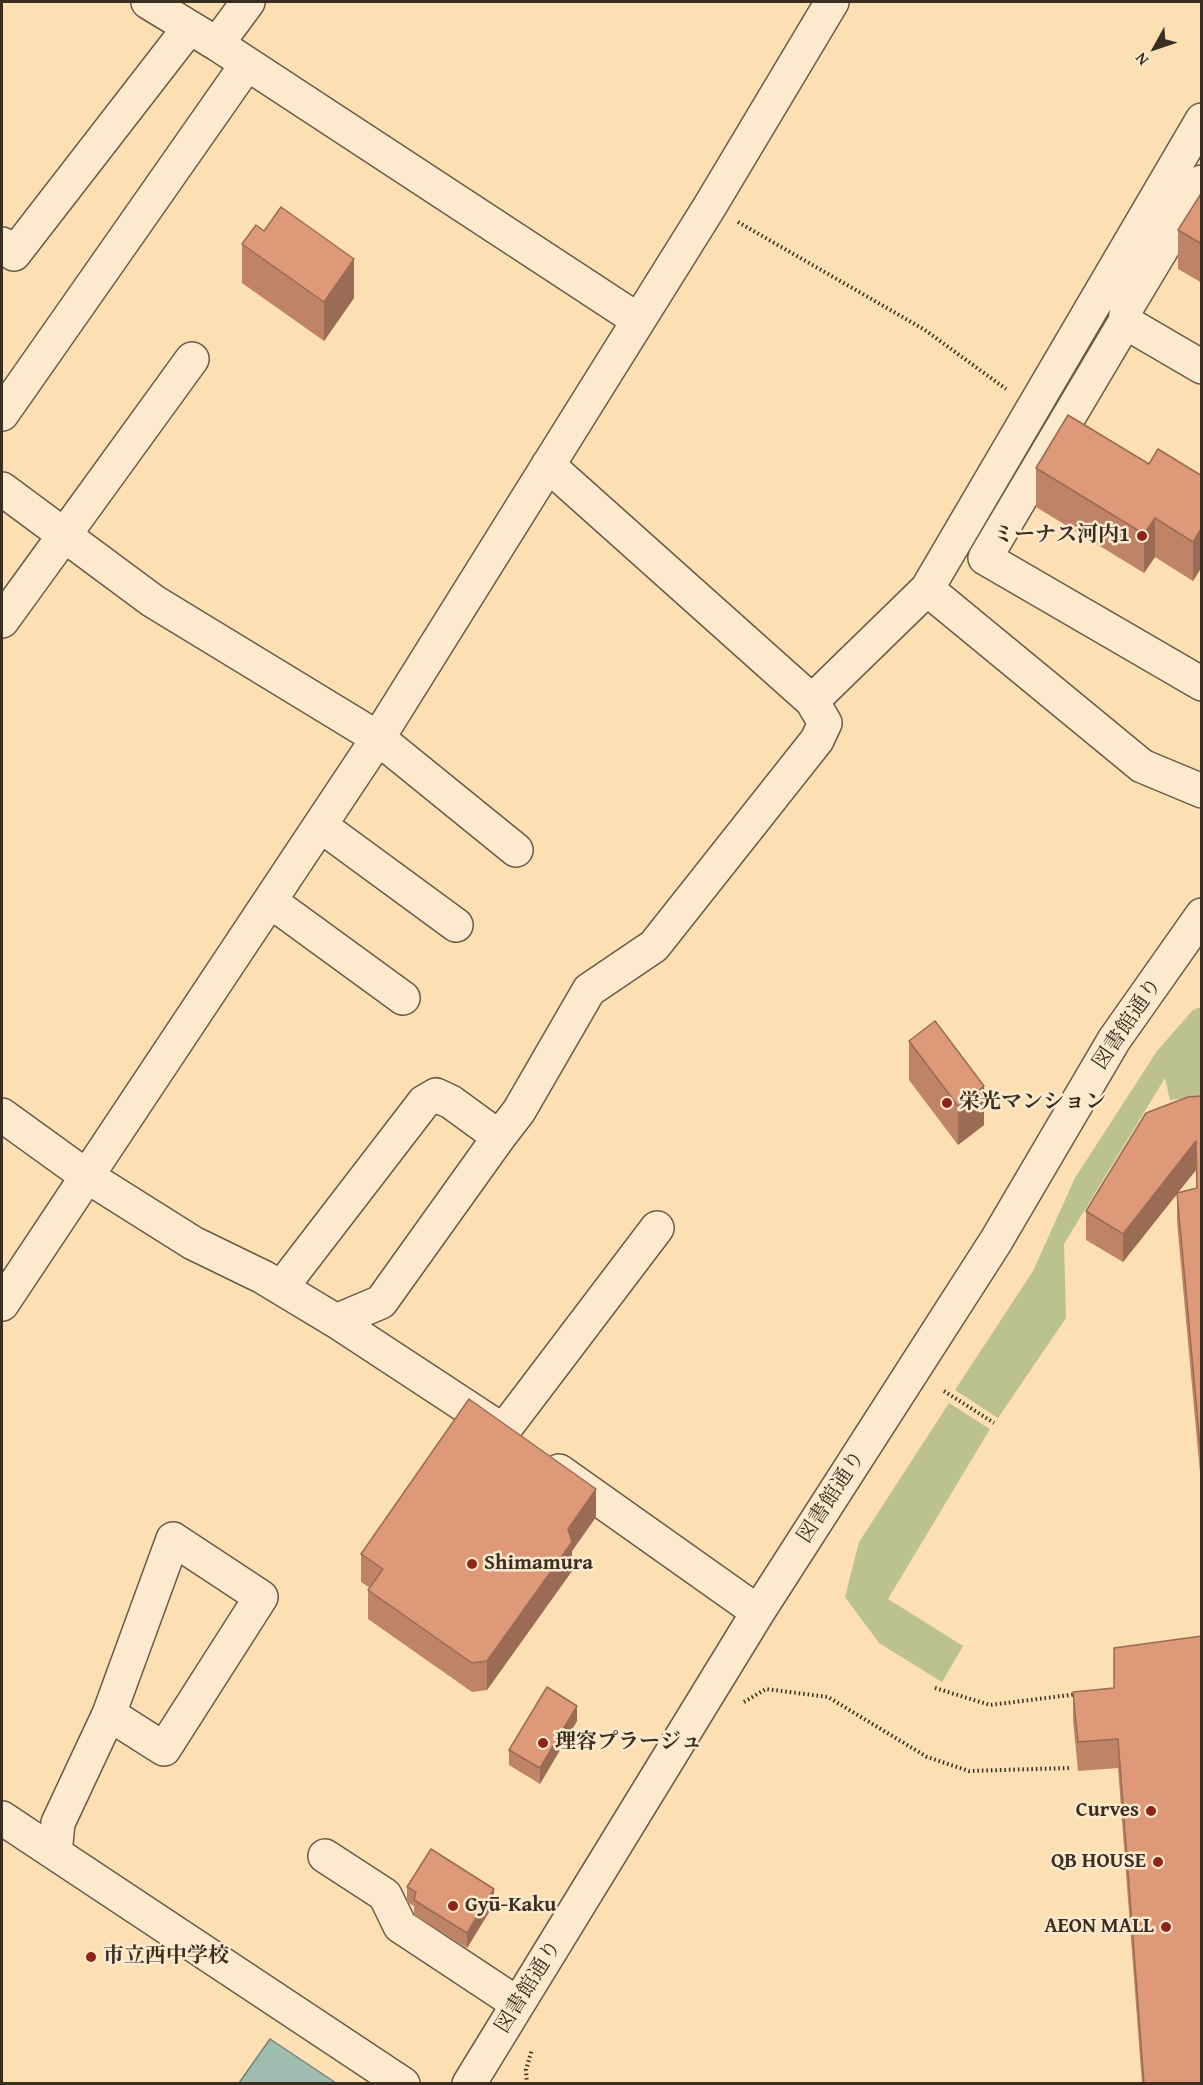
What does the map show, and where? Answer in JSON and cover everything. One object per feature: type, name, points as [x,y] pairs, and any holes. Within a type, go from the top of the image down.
[{"type":"street","points":[[148,2],[217,44],[638,320]]},
{"type":"street","points":[[217,44],[248,2]]},
{"type":"street","points":[[2,1304],[85,1175],[378,738],[711,206],[832,2]]},
{"type":"street","points":[[2,244],[14,254],[189,28]]},
{"type":"street","points":[[2,414],[247,64]]},
{"type":"street","points":[[812,701],[927,589],[1202,120]]},
{"type":"street","points":[[1202,182],[1127,307],[1125,322],[985,558],[1202,684]]},
{"type":"street","points":[[1125,322],[1202,367]]},
{"type":"street","points":[[2,621],[192,359]]},
{"type":"street","points":[[336,1321],[381,1302],[519,1112],[589,990],[654,946],[817,740],[825,723],[812,701],[548,465]]},
{"type":"street","points":[[2,489],[153,601],[378,738],[516,850]]},
{"type":"street","points":[[927,589],[1142,766],[1202,792]]},
{"type":"street","points":[[321,826],[456,925]]},
{"type":"street","points":[[270,901],[403,998]]},
{"type":"street","name":"図書館通り","points":[[469,2084],[758,1612],[996,1241],[1114,1040],[1201,918]]},
{"type":"street","points":[[281,1288],[424,1102],[436,1095],[451,1102],[500,1137]]},
{"type":"street","points":[[2,1115],[85,1175],[193,1243],[281,1288],[336,1321],[503,1431],[758,1612]]},
{"type":"street","points":[[503,1431],[657,1228]]},
{"type":"street","points":[[55,1853],[58,1823],[109,1714],[173,1539],[261,1597],[164,1749],[109,1714]]},
{"type":"street","points":[[2,1818],[403,2084]]},
{"type":"street","points":[[325,1856],[384,1895],[400,1926],[518,2004]]},
{"type":"path","points":[[711,206],[925,330],[1034,409]]},
{"type":"path","points":[[944,1391],[994,1423]]},
{"type":"path","points":[[935,1688],[990,1705],[1087,1693]]},
{"type":"path","points":[[735,1707],[766,1689],[828,1697],[927,1756],[969,1771],[1069,1768]]},
{"type":"path","points":[[527,2084],[526,2070],[534,2038]]},
{"type":"green space","points":[[1201,1007],[1201,1096],[1170,1100],[1165,1078],[1064,1244],[1066,1318],[998,1418],[955,1390],[1033,1271],[1075,1178],[1157,1051],[1193,1010]]},
{"type":"green space","points":[[949,1403],[990,1429],[888,1599],[963,1646],[942,1682],[879,1643],[845,1597],[859,1542]]},
{"type":"shaded area","points":[[270,2039],[336,2083],[239,2083]]},
{"type":"building","points":[[1202,192],[1202,244],[1178,230]]},
{"type":"building","points":[[281,207],[354,259],[324,302],[242,244],[256,225],[264,231]]},
{"type":"building","points":[[1068,415],[1149,464],[1158,449],[1202,476],[1202,530],[1193,542],[1155,518],[1144,534],[1036,468]]},
{"type":"building","points":[[935,1021],[984,1086],[958,1106],[909,1041]]},
{"type":"building","points":[[1202,1096],[1202,1467],[1177,1193],[1197,1188],[1196,1141],[1123,1234],[1086,1211],[1146,1113],[1188,1097]]},
{"type":"building","name":"Shimamura","points":[[469,1399],[596,1489],[568,1529],[572,1542],[487,1661],[472,1663],[368,1590],[383,1569],[361,1554]]},
{"type":"building","name":"AEON MALL","points":[[1202,1636],[1202,2084],[1144,2084],[1118,1739],[1078,1742],[1073,1692],[1114,1688],[1114,1648]]},
{"type":"building","name":"理容プラージュ","points":[[547,1687],[577,1706],[540,1768],[509,1750]]},
{"type":"building","name":"Gyū-Kaku","points":[[431,1849],[494,1889],[467,1933],[414,1900],[416,1892],[407,1887]]},
{"type":"place","name":"ミーナス河内1","points":[[1142,536]]},
{"type":"place","name":"栄光マンション","points":[[947,1103]]},
{"type":"place","name":"Shimamura","points":[[472,1564]]},
{"type":"place","name":"理容プラージュ","points":[[543,1743]]},
{"type":"place","name":"Curves","points":[[1151,1811]]},
{"type":"place","name":"QB HOUSE","points":[[1158,1862]]},
{"type":"place","name":"Gyū-Kaku","points":[[453,1906]]},
{"type":"place","name":"AEON MALL","points":[[1166,1927]]},
{"type":"place","name":"市立西中学校","points":[[91,1957]]}]
